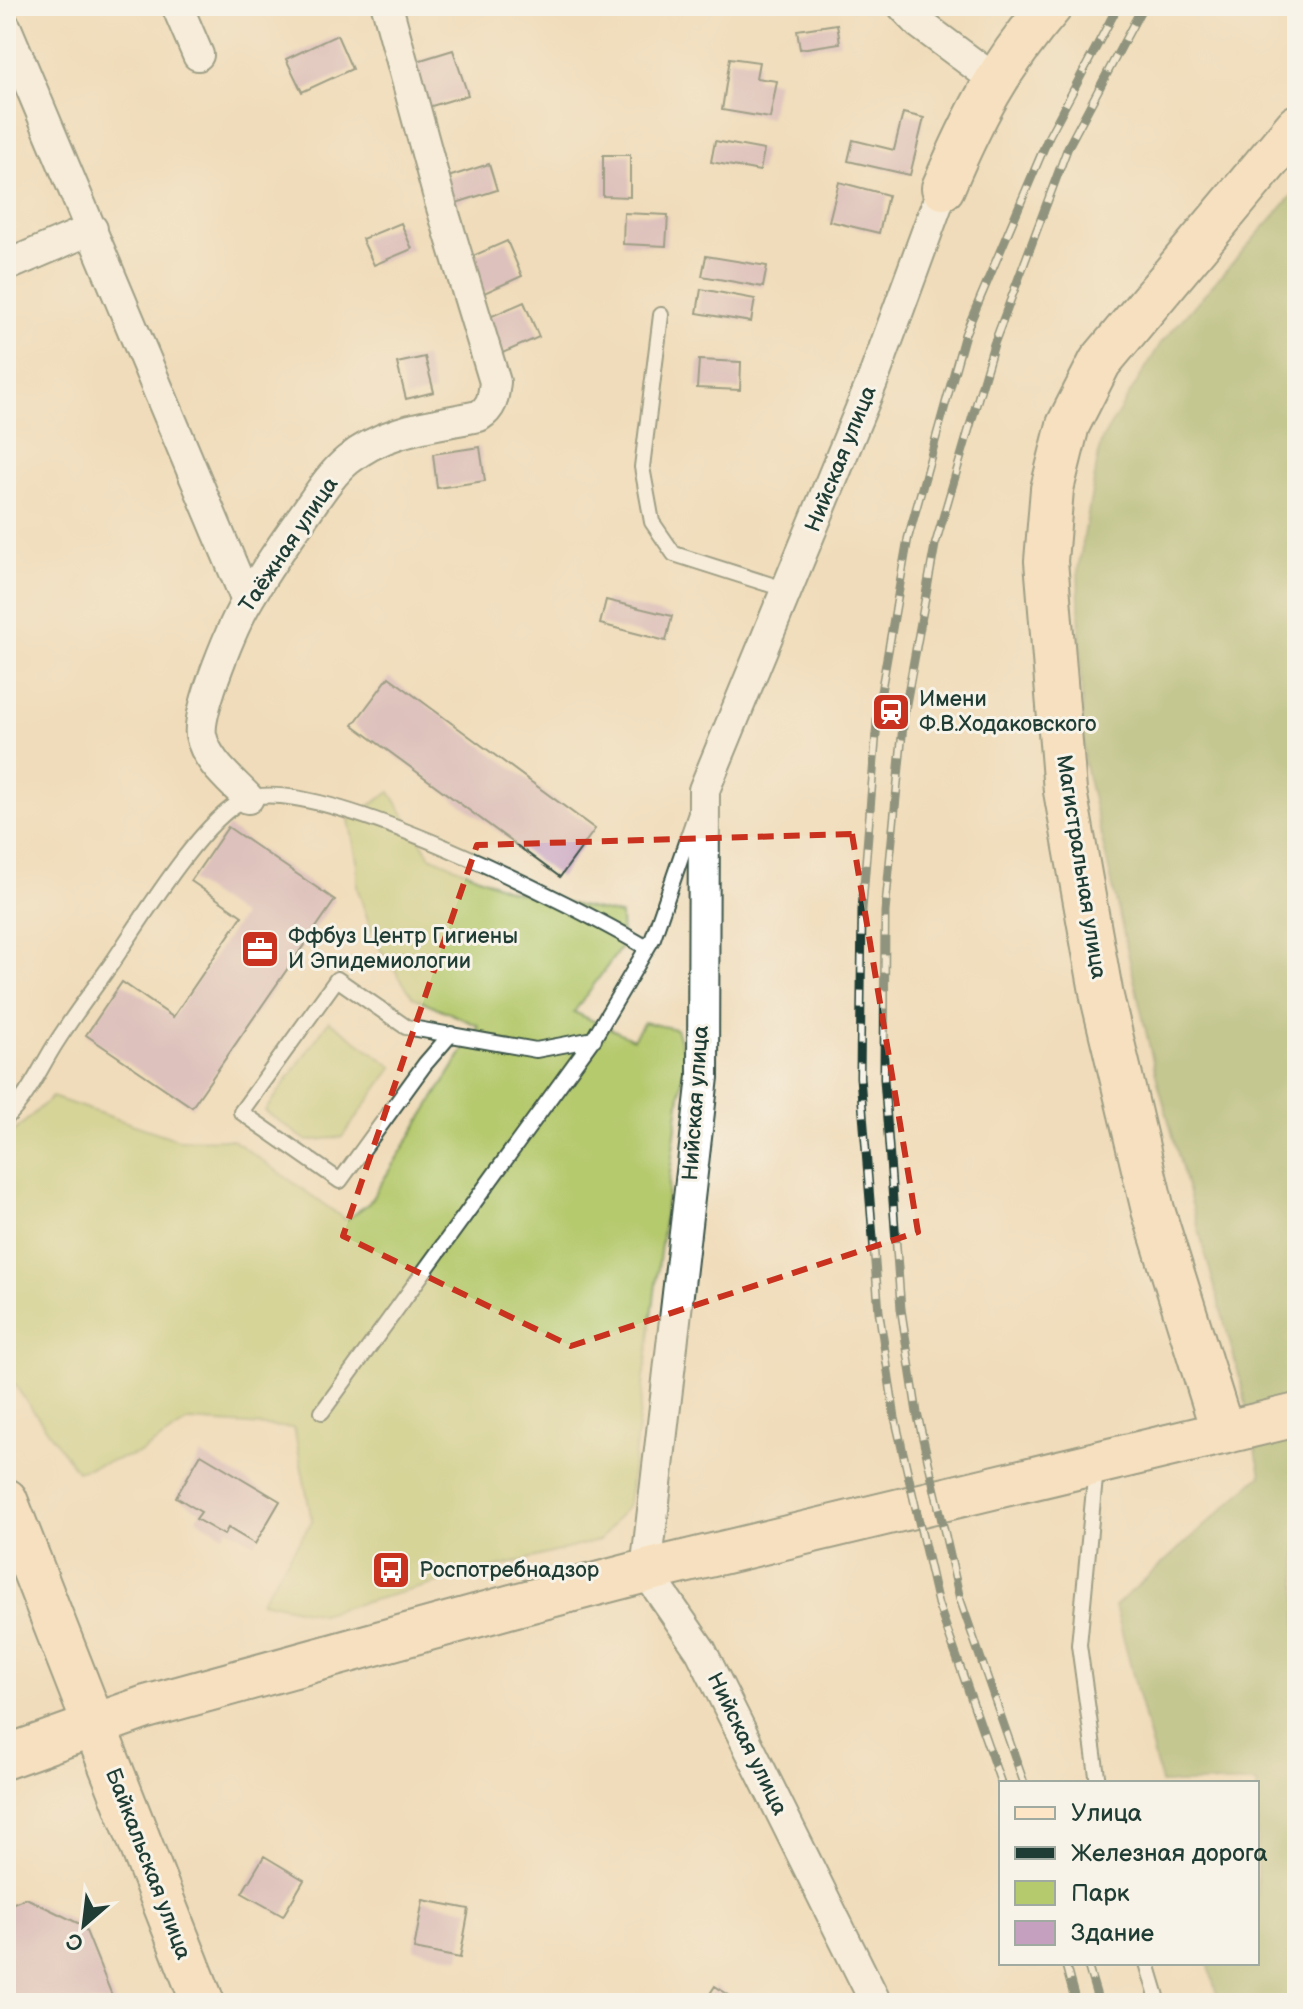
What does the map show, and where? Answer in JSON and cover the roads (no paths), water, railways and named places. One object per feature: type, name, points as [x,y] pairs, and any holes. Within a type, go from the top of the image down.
[{"type":"street","points":[[177,6],[198,55]]},
{"type":"street","name":"Таёжная улица","points":[[248,798],[208,754],[201,734],[202,716],[214,678],[247,601],[323,489],[348,460],[383,438],[411,429],[479,416],[488,410],[493,401],[495,382],[488,353],[440,201],[387,6]]},
{"type":"street","points":[[903,6],[920,24],[995,80]]},
{"type":"street","points":[[943,188],[995,80],[1023,38],[1051,6]]},
{"type":"street","points":[[6,29],[247,601]]},
{"type":"street","name":"Магистральная улица","points":[[1223,1433],[1153,1210],[1102,997],[1065,791],[1046,561],[1052,489],[1068,425],[1100,362],[1297,126]]},
{"type":"street","name":"Нийская улица","points":[[876,2003],[701,1651],[646,1571],[703,1077],[704,790],[872,382],[943,188]]},
{"type":"street","points":[[6,266],[92,229]]},
{"type":"street","points":[[6,1757],[161,1703],[646,1571],[1297,1415]]},
{"type":"street","name":"Байкальская улица","points":[[6,1500],[203,2003]]},
{"type":"lane","points":[[661,315],[642,467],[652,522],[674,554],[787,590]]},
{"type":"lane","points":[[322,1412],[594,1039],[653,938],[704,790]]},
{"type":"lane","points":[[6,1118],[30,1088],[56,1042],[178,869],[210,827],[248,798],[281,795],[338,806],[480,861],[601,920],[647,948]]},
{"type":"lane","points":[[451,1034],[425,1064],[340,1181],[241,1112],[337,979],[406,1027],[451,1034],[536,1050],[594,1039]]},
{"type":"lane","points":[[1096,1464],[1079,1645],[1098,1781]]},
{"type":"lane","points":[[1148,1965],[1159,2003]]},
{"type":"railway","points":[[1000,1781],[938,1604],[895,1418],[879,1312],[860,1077],[862,910],[878,709],[908,538],[965,334],[1049,136],[1118,6]]},
{"type":"railway","points":[[1023,1781],[960,1599],[917,1413],[901,1309],[884,1079],[885,912],[904,715],[935,545],[994,344],[1068,147],[1143,6]]},
{"type":"railway","points":[[1066,1965],[1076,2003]]},
{"type":"railway","points":[[1088,1965],[1099,2003]]},
{"type":"place","name":"Имени Ф.В.Ходаковского","points":[[891,712]]},
{"type":"place","name":"Ффбуз Центр Гигиены И Эпидемиологии","points":[[260,949]]},
{"type":"place","name":"Роспотребнадзор","points":[[391,1570]]}]
